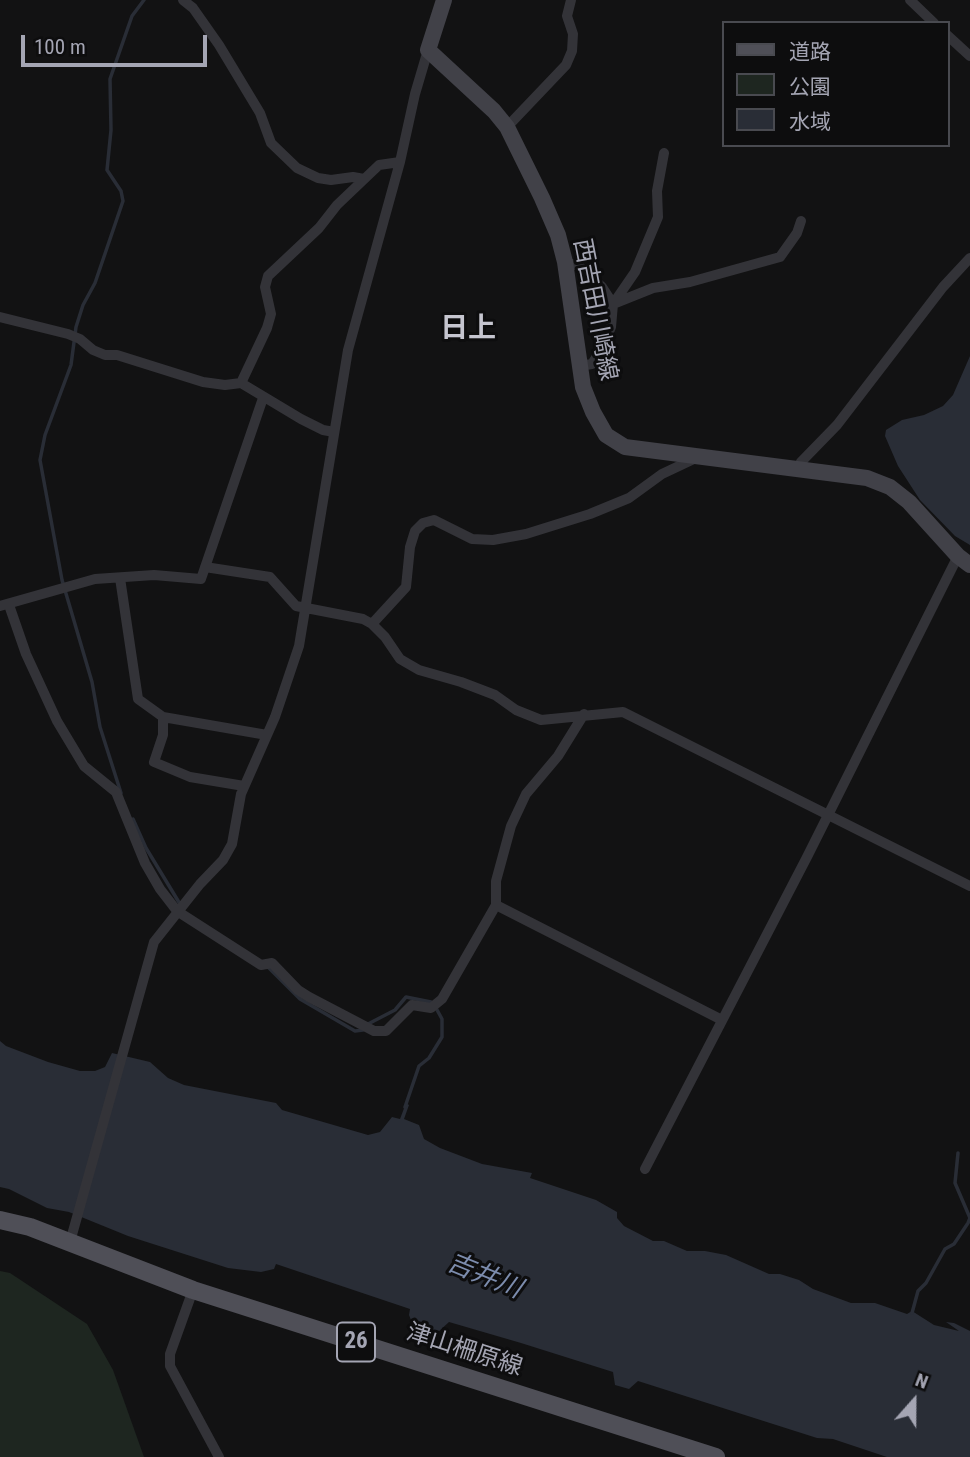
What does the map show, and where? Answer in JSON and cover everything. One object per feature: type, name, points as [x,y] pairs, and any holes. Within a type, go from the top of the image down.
[{"type":"main road","points":[[428,50],[444,0]]},
{"type":"main road","name":"西吉田川崎線","points":[[428,50],[494,111],[507,127],[542,198],[558,235],[565,262],[583,387],[606,435],[625,447],[867,478],[890,488],[909,502],[964,560]]},
{"type":"main road","name":"津山柵原線","points":[[0,1220],[30,1227],[193,1290],[716,1457]]},
{"type":"street","points":[[183,0],[193,8],[219,45],[260,113],[271,143],[297,168],[318,178],[363,179]]},
{"type":"street","points":[[507,127],[566,65],[572,51],[573,34],[567,16],[571,0]]},
{"type":"street","points":[[910,0],[932,21]]},
{"type":"street","points":[[949,37],[970,56]]},
{"type":"street","points":[[70,1242],[154,942],[177,911],[223,860],[232,844],[244,786],[275,717],[299,646],[348,350],[428,50]]},
{"type":"street","points":[[579,366],[592,364],[601,350],[611,327],[613,304],[635,272],[659,216],[657,191],[664,153]]},
{"type":"street","points":[[241,383],[271,314],[265,288],[268,276],[319,228],[337,205],[379,165],[400,162]]},
{"type":"street","points":[[613,304],[653,288],[690,282],[780,257],[802,221]]},
{"type":"street","points":[[797,470],[801,462],[838,425],[943,286],[970,258]]},
{"type":"street","points":[[565,262],[579,266],[602,287],[613,304]]},
{"type":"street","points":[[0,317],[68,334],[80,339],[93,350],[203,382],[225,385],[241,383],[262,398],[323,430],[334,432]]},
{"type":"street","points":[[262,398],[201,579],[155,575],[95,579],[5,606],[71,746],[83,766],[116,792],[145,863],[177,911],[261,965],[272,963],[298,990],[309,997],[374,1031],[386,1031],[412,1005],[430,1008],[442,999],[496,905],[496,881],[511,826],[526,794],[558,756],[584,714]]},
{"type":"street","points":[[372,624],[406,587],[410,547],[415,531],[423,523],[434,520],[472,539],[493,540],[526,534],[590,514],[629,498],[662,474],[700,456]]},
{"type":"street","points":[[645,1169],[828,814],[964,560]]},
{"type":"street","points":[[205,567],[270,577],[296,606],[363,619],[385,637],[400,659],[419,670],[495,695],[516,710],[541,720],[624,712],[970,886]]},
{"type":"street","points":[[120,578],[138,699],[163,717],[267,734]]},
{"type":"street","points":[[163,717],[163,735],[154,762],[190,777],[244,786]]},
{"type":"street","points":[[496,905],[722,1020]]},
{"type":"street","points":[[193,1290],[170,1354],[170,1366],[219,1457]]},
{"type":"green space","points":[[0,1271],[10,1273],[87,1324],[113,1370],[144,1457],[0,1457]]},
{"type":"water","points":[[970,356],[970,545],[955,536],[920,500],[898,466],[885,436],[886,430],[902,420],[924,415],[943,406],[953,395]]},
{"type":"water","name":"吉井川","points":[[0,1041],[6,1046],[48,1062],[80,1071],[95,1071],[105,1067],[112,1053],[150,1062],[168,1078],[184,1085],[276,1103],[282,1110],[368,1135],[380,1132],[392,1117],[400,1119],[406,1103],[409,1105],[404,1119],[419,1125],[424,1139],[440,1148],[482,1164],[532,1173],[530,1178],[596,1200],[617,1212],[617,1218],[624,1226],[653,1241],[664,1241],[687,1251],[726,1255],[769,1274],[780,1274],[799,1280],[813,1289],[851,1303],[875,1303],[907,1314],[912,1311],[934,1325],[959,1331],[946,1322],[954,1323],[970,1331],[970,1457],[887,1457],[833,1439],[817,1438],[638,1381],[629,1389],[615,1385],[613,1372],[521,1343],[449,1322],[437,1333],[413,1325],[410,1309],[276,1264],[274,1269],[261,1272],[228,1268],[128,1236],[69,1212],[47,1208],[0,1187]]},
{"type":"waterway","points":[[121,793],[100,727],[92,682],[62,580],[40,460],[45,435],[71,365],[76,327],[83,305],[95,283],[123,201],[121,191],[107,170],[111,130],[110,79],[132,16],[144,0]]},
{"type":"waterway","points":[[133,819],[146,848],[180,904]]},
{"type":"waterway","points":[[268,967],[300,999],[355,1031],[363,1030]]},
{"type":"waterway","points":[[368,1024],[395,1010],[406,997],[431,1002]]},
{"type":"waterway","points":[[405,1107],[419,1066],[429,1058],[442,1037],[442,1019],[436,1008]]},
{"type":"waterway","points":[[912,1313],[918,1291],[926,1283],[945,1249],[954,1244],[970,1218],[955,1183],[958,1153]]},
{"type":"district","name":"日上","points":[[468,330]]}]
